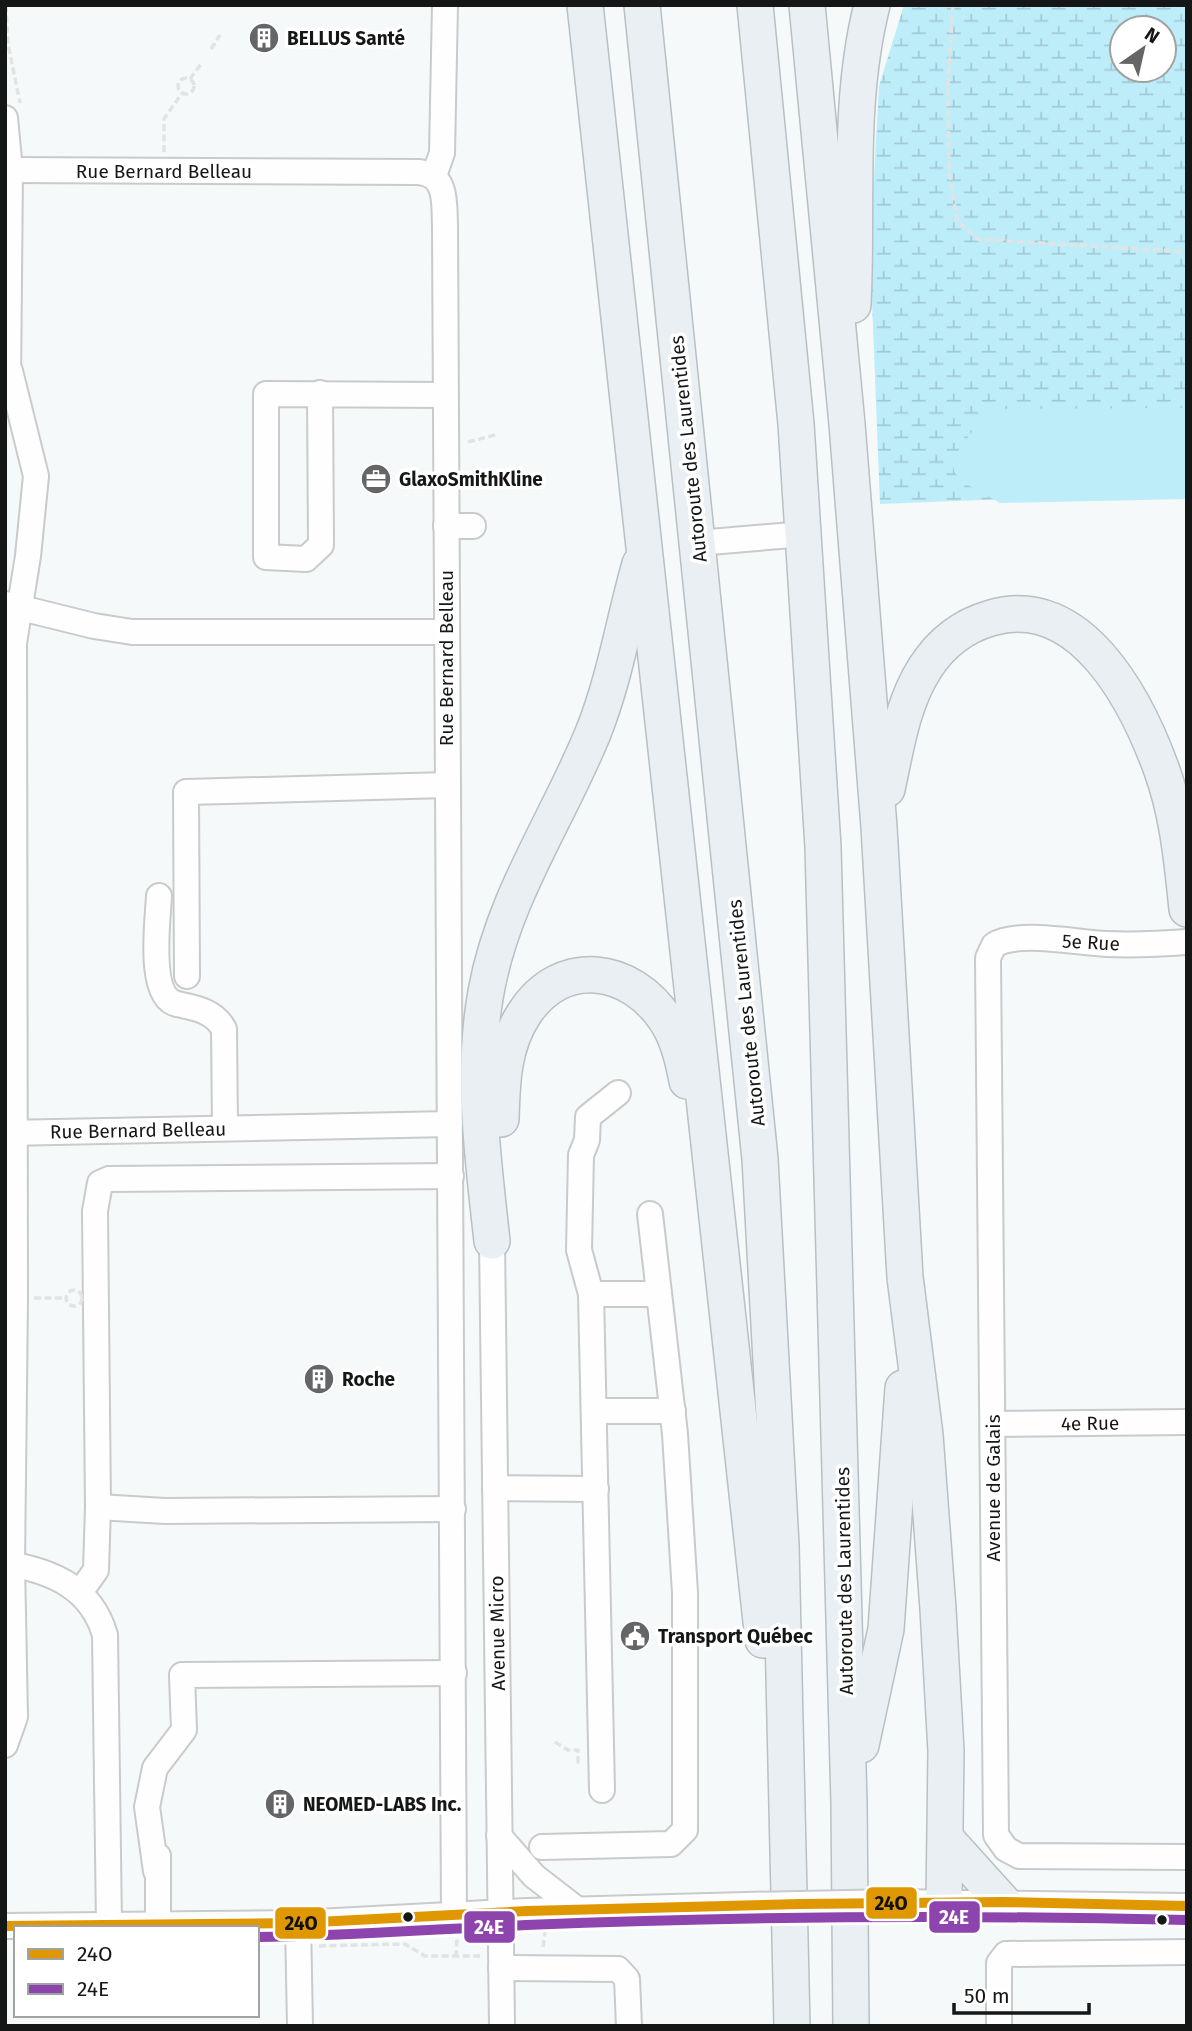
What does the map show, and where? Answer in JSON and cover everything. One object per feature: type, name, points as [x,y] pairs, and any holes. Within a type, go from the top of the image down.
[{"type":"highway","points":[[576,5],[591,58]]},
{"type":"highway","points":[[585,5],[790,1866]]},
{"type":"highway","name":"Autoroute des Laurentides","points":[[642,5],[760,1159],[781,1545],[792,2026]]},
{"type":"highway","name":"Autoroute des Laurentides","points":[[755,5],[788,327],[804,534],[830,1027],[849,1803],[851,2026]]},
{"type":"highway","points":[[807,5],[847,424],[879,827],[905,1277],[923,1419],[938,1609],[944,1693],[947,1840],[944,1902]]},
{"type":"highway","points":[[847,424],[856,235],[855,105],[872,5]]},
{"type":"highway","points":[[492,1241],[480,1121],[479,1082],[482,1023],[490,972],[513,895],[596,723],[613,672],[645,544]]},
{"type":"highway","points":[[879,827],[905,711],[920,677],[935,654],[962,631],[988,618],[1016,614],[1044,617],[1073,632],[1096,653],[1134,711],[1153,749],[1177,825],[1187,909]]},
{"type":"highway","points":[[492,1241],[502,1086],[513,1034],[528,1008],[551,987],[570,978],[600,975],[621,980],[642,992],[658,1009],[673,1033],[685,1072],[721,1247]]},
{"type":"highway","points":[[849,1803],[886,1629],[901,1425],[905,1277]]},
{"type":"highway","points":[[947,1840],[1003,1902]]},
{"type":"street","points":[[434,176],[442,153],[445,5]]},
{"type":"street","points":[[5,403],[10,370],[8,276],[13,114]]},
{"type":"street","name":"Rue Bernard Belleau","points":[[9,1133],[450,1124],[444,196],[434,176],[419,172],[10,170]]},
{"type":"street","points":[[5,1745],[15,1717],[8,1563],[14,643],[12,605],[36,476],[10,370]]},
{"type":"street","points":[[320,393],[321,545],[306,559],[266,557],[266,394],[320,393],[445,395]]},
{"type":"street","points":[[446,526],[473,526]]},
{"type":"street","points":[[698,543],[804,534]]},
{"type":"street","points":[[12,605],[94,626],[132,632],[445,632]]},
{"type":"street","points":[[187,976],[186,792],[447,785]]},
{"type":"street","points":[[159,896],[157,969],[165,995],[172,1002],[204,1010],[225,1029],[225,1128]]},
{"type":"street","name":"5e Rue","points":[[997,943],[1054,939],[1106,944],[1187,942]]},
{"type":"street","name":"Avenue de Galais","points":[[997,943],[988,958],[998,1840],[1010,1853],[1019,1856],[1187,1857]]},
{"type":"street","points":[[602,1790],[591,1293],[579,1250],[581,1155],[587,1140],[588,1118],[618,1093]]},
{"type":"street","points":[[450,1124],[455,1926]]},
{"type":"street","points":[[76,1588],[98,1551],[96,1211],[100,1184],[109,1180],[260,1176],[451,1176]]},
{"type":"street","points":[[542,1846],[671,1844],[685,1829],[685,1593],[673,1411],[650,1214]]},
{"type":"street","name":"Avenue Micro","points":[[492,1241],[502,2026]]},
{"type":"street","points":[[591,1293],[659,1293]]},
{"type":"street","points":[[594,1411],[673,1411]]},
{"type":"street","name":"4e Rue","points":[[993,1424],[1187,1422]]},
{"type":"street","points":[[495,1488],[596,1489]]},
{"type":"street","points":[[98,1507],[164,1511],[453,1509]]},
{"type":"street","points":[[8,1563],[76,1588],[102,1624],[108,1653],[109,1925]]},
{"type":"street","points":[[158,1925],[156,1871],[162,1823],[154,1774],[156,1765],[184,1730],[182,1675],[454,1673]]},
{"type":"street","points":[[499,1836],[534,1876],[578,1910]]},
{"type":"street","points":[[5,1926],[298,1923],[455,1926],[500,1912],[896,1902],[1187,1906]]},
{"type":"street","points":[[298,1923],[300,2026]]},
{"type":"street","points":[[999,2026],[999,1964],[1006,1954],[1187,1952]]},
{"type":"street","points":[[501,1968],[618,1969],[627,1979],[629,2026]]},
{"type":"path","points":[[6,5],[13,114]]},
{"type":"path","points":[[953,5],[948,133],[957,220],[977,239],[1187,252]]},
{"type":"path","points":[[211,49],[220,35]]},
{"type":"path","points":[[190,79],[201,64]]},
{"type":"path","points":[[182,93],[178,83],[182,79],[190,79]]},
{"type":"path","points":[[182,93],[187,94],[193,90],[190,79]]},
{"type":"path","points":[[164,154],[164,119],[182,93]]},
{"type":"path","points":[[463,448],[471,439],[495,435]]},
{"type":"path","points":[[30,1298],[66,1298]]},
{"type":"path","points":[[555,1742],[568,1749],[578,1750],[578,1762],[602,1762]]},
{"type":"path","points":[[455,1926],[456,1957]]},
{"type":"path","points":[[543,1949],[546,1929]]},
{"type":"path","points":[[310,1946],[405,1944],[425,1956],[478,1956]]},
{"type":"green space","points":[[904,5],[1187,5],[1187,492],[880,504],[871,276],[879,86]]},
{"type":"green space","points":[[1187,408],[1187,499],[1000,503],[966,484],[955,473],[951,460],[989,409]]},
{"type":"transit line","name":"24O","points":[[5,1926],[298,1923],[527,1911],[800,1904],[1003,1902],[1187,1906]]},
{"type":"transit line","name":"24E","points":[[259,1937],[526,1925],[774,1918],[1022,1917],[1187,1920]]},
{"type":"place","name":"BELLUS Santé","points":[[264,38]]},
{"type":"place","name":"GlaxoSmithKline","points":[[376,479]]},
{"type":"place","name":"Roche","points":[[319,1379]]},
{"type":"place","name":"Transport Québec","points":[[635,1636]]},
{"type":"place","name":"NEOMED-LABS Inc.","points":[[280,1804]]}]
